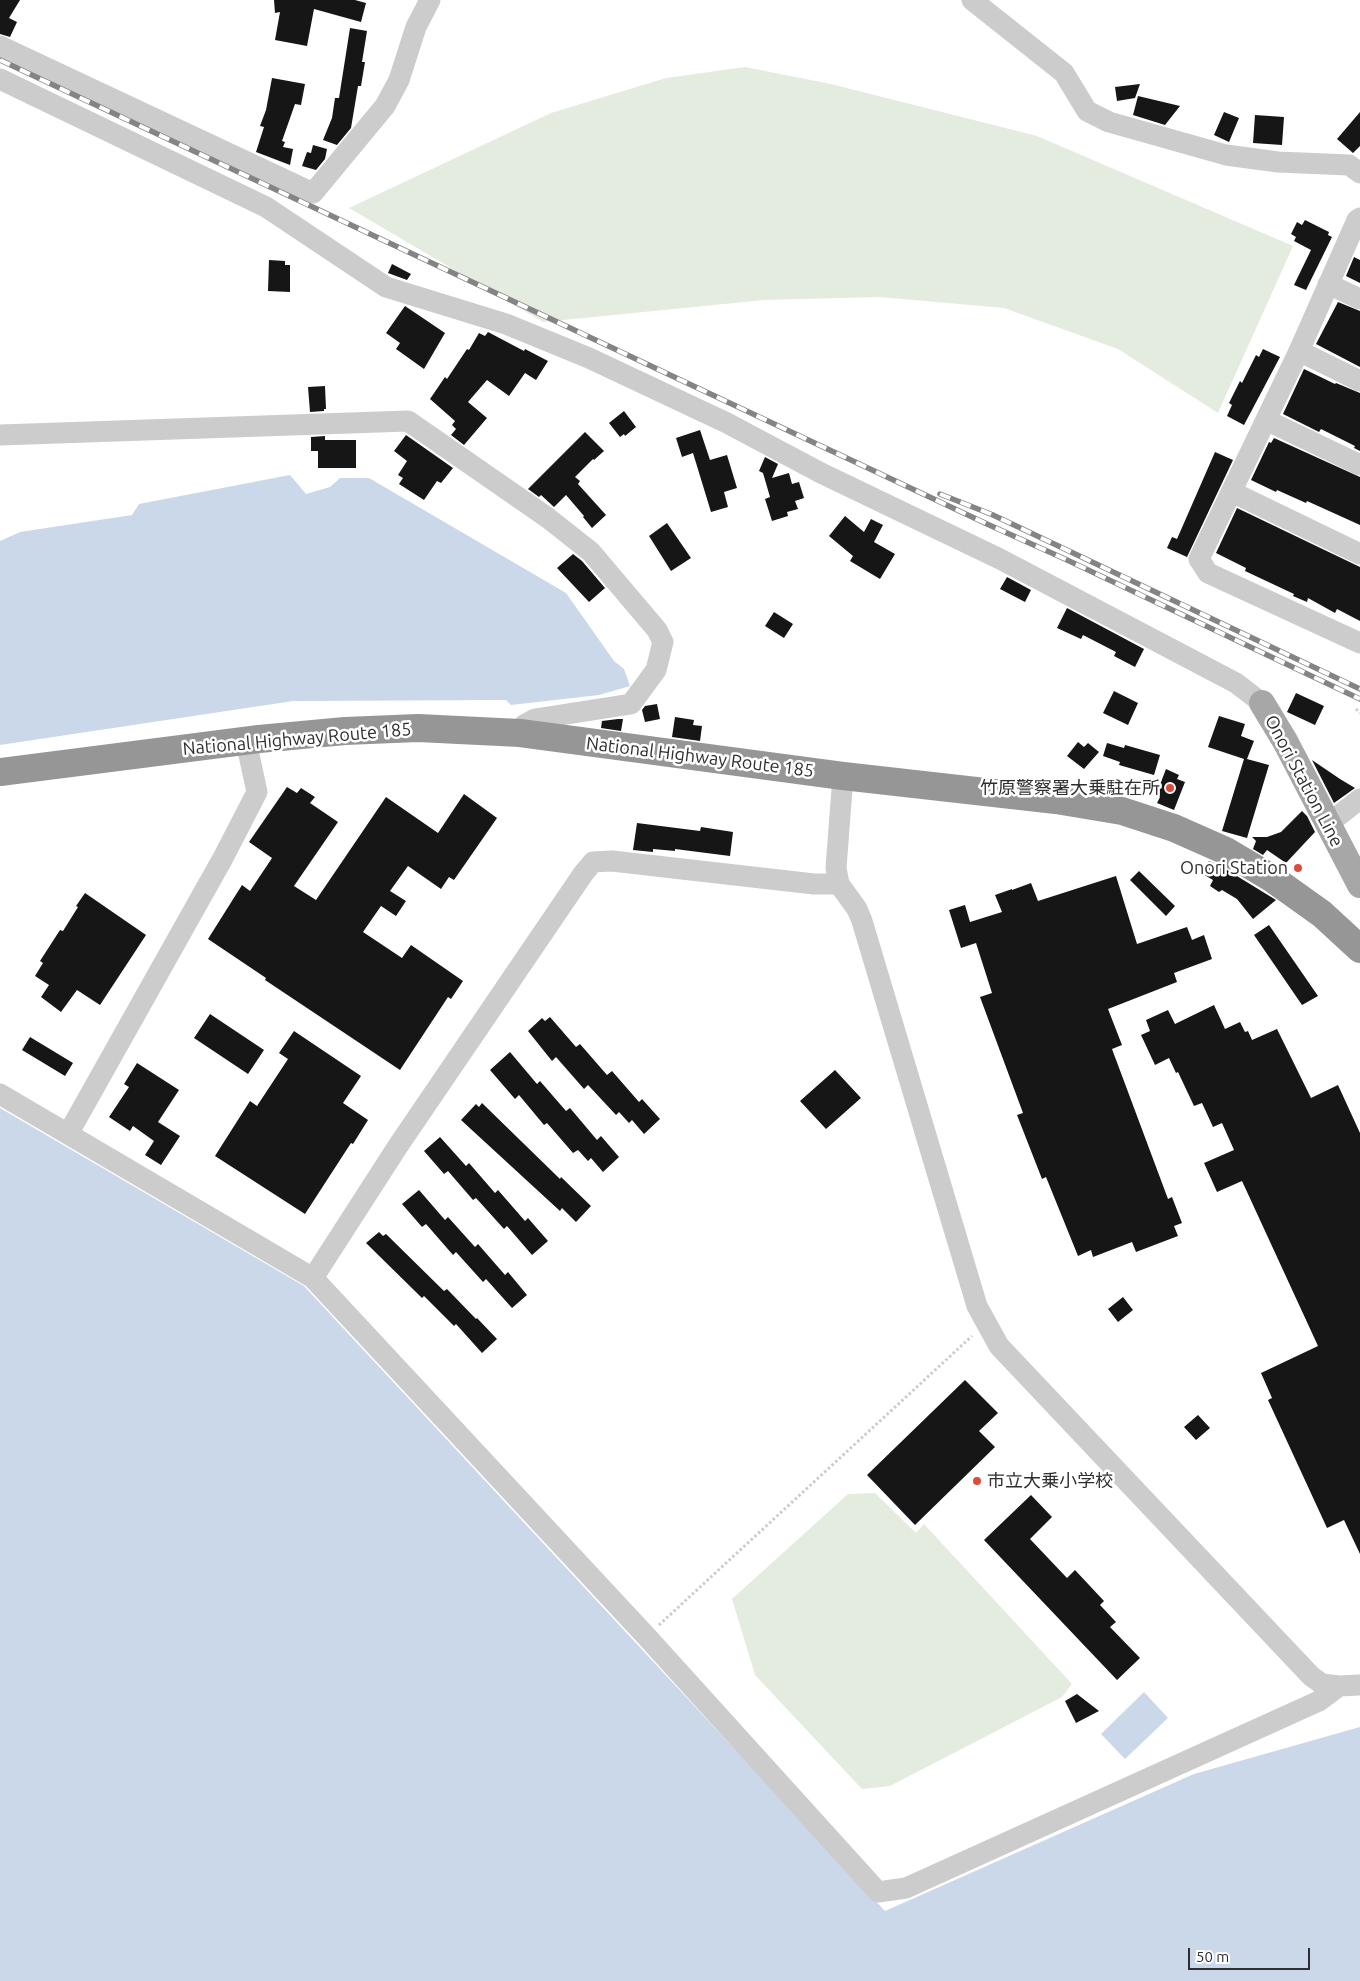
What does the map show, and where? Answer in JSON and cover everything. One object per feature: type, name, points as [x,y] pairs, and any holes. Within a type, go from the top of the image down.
[{"type":"highway","name":"National Highway Route 185","points":[[0,772],[246,741],[345,731],[418,728],[520,733],[844,776],[1056,800],[1122,811],[1174,828],[1226,850],[1273,879],[1322,914],[1360,949]]},
{"type":"main road","name":"Onori Station Line","points":[[1262,703],[1285,741],[1360,885]]},
{"type":"street","points":[[0,46],[313,193],[385,106],[399,80],[416,27],[430,0]]},
{"type":"street","points":[[972,0],[1064,73],[1087,110],[1109,122],[1226,155],[1278,162],[1349,165],[1360,173]]},
{"type":"street","points":[[0,79],[266,208],[386,287],[506,324],[589,358],[727,423],[821,473],[1000,560],[1227,678],[1250,692],[1262,703]]},
{"type":"street","points":[[1360,218],[1357,220],[1266,420],[1199,559],[1208,573],[1360,643]]},
{"type":"street","points":[[1328,284],[1360,299]]},
{"type":"street","points":[[1298,351],[1360,381]]},
{"type":"street","points":[[1266,420],[1360,465]]},
{"type":"street","points":[[0,435],[408,421],[548,518],[591,552],[657,630],[663,642],[656,670],[630,704],[535,719],[524,725],[520,733]]},
{"type":"street","points":[[1232,492],[1360,554]]},
{"type":"street","points":[[68,1134],[223,858],[257,792],[246,741]]},
{"type":"street","points":[[844,776],[836,868],[839,884],[857,908],[862,921],[977,1306],[985,1323],[999,1346],[1311,1676],[1322,1684],[1350,1685]]},
{"type":"street","points":[[1328,824],[1360,799]]},
{"type":"street","points":[[313,1278],[398,1146],[583,874],[594,862],[612,861],[814,884],[839,884]]},
{"type":"street","points":[[0,1094],[313,1278],[647,1637],[878,1892],[906,1888],[1319,1701],[1350,1685]]},
{"type":"path","points":[[1356,709],[1360,713]]},
{"type":"path","points":[[647,1637],[985,1323]]},
{"type":"shaded area","points":[[745,67],[831,84],[1037,136],[1293,246],[1218,413],[1118,349],[1004,308],[879,297],[764,300],[543,322],[349,208],[551,113],[666,78]]},
{"type":"shaded area","points":[[875,1493],[916,1533],[924,1524],[1072,1684],[1062,1697],[890,1786],[862,1789],[755,1675],[732,1599],[848,1494]]},
{"type":"water","points":[[290,475],[306,494],[330,487],[340,478],[369,478],[566,593],[614,661],[624,669],[630,686],[599,695],[511,705],[506,700],[293,701],[0,745],[0,541],[20,532],[132,515],[139,504]]},
{"type":"water","points":[[0,1108],[304,1286],[885,1911],[1194,1774],[1360,1727],[1360,1981],[0,1981]]},
{"type":"water","points":[[1144,1692],[1168,1718],[1125,1759],[1101,1734]]},
{"type":"building","points":[[0,0],[20,0],[9,18],[17,22],[10,37],[0,34]]},
{"type":"building","points":[[274,0],[355,0],[366,3],[361,22],[314,9],[307,46],[275,40],[280,12],[275,13]]},
{"type":"building","points":[[350,28],[367,31],[362,62],[365,62],[361,86],[358,86],[351,128],[337,145],[323,140],[332,118],[335,98],[339,98]]},
{"type":"building","points":[[272,78],[305,84],[301,105],[295,104],[282,141],[285,142],[283,147],[293,149],[290,165],[256,152],[264,127],[260,126],[266,110]]},
{"type":"building","points":[[1140,84],[1135,98],[1117,101],[1115,87]]},
{"type":"building","points":[[1138,96],[1180,106],[1165,125],[1133,115]]},
{"type":"building","points":[[1224,112],[1239,118],[1229,142],[1214,135]]},
{"type":"building","points":[[1360,112],[1360,146],[1353,153],[1337,139]]},
{"type":"building","points":[[1255,115],[1284,117],[1282,145],[1253,143]]},
{"type":"building","points":[[313,145],[327,149],[325,159],[316,170],[302,166],[307,152],[311,153]]},
{"type":"building","points":[[1305,220],[1329,232],[1328,235],[1332,237],[1306,290],[1294,285],[1311,250],[1294,241],[1296,237],[1291,234],[1297,222],[1302,225]]},
{"type":"building","points":[[1354,257],[1360,260],[1360,283],[1346,276]]},
{"type":"building","points":[[269,260],[285,261],[285,265],[290,265],[290,292],[268,291]]},
{"type":"building","points":[[392,264],[411,274],[407,280],[388,273]]},
{"type":"building","points":[[1338,302],[1360,311],[1360,367],[1316,344]]},
{"type":"building","points":[[405,306],[445,333],[424,369],[396,349],[400,343],[386,333]]},
{"type":"building","points":[[488,332],[548,361],[536,380],[525,373],[509,396],[487,380],[468,402],[487,418],[464,445],[451,435],[456,429],[452,425],[455,421],[430,399],[445,377],[447,379],[467,349],[469,350],[479,333],[485,336]]},
{"type":"building","points":[[1263,349],[1280,357],[1244,425],[1227,416],[1232,405],[1229,403],[1240,381],[1242,383],[1256,355],[1259,357]]},
{"type":"building","points":[[1304,369],[1335,384],[1360,393],[1360,451],[1354,448],[1355,446],[1321,429],[1319,432],[1283,414]]},
{"type":"building","points":[[325,386],[326,409],[324,411],[310,412],[308,387]]},
{"type":"building","points":[[624,411],[636,427],[625,436],[624,434],[620,437],[609,423]]},
{"type":"building","points":[[700,430],[710,460],[727,455],[737,488],[724,492],[728,507],[711,512],[693,453],[682,457],[676,438]]},
{"type":"building","points":[[585,432],[604,451],[575,477],[580,481],[578,484],[606,515],[592,528],[566,495],[554,507],[541,495],[539,497],[528,489]]},
{"type":"building","points":[[406,435],[453,468],[441,483],[437,481],[424,500],[399,484],[403,478],[398,475],[407,461],[394,451]]},
{"type":"building","points":[[325,436],[325,440],[356,440],[356,468],[318,468],[318,451],[311,451],[311,437]]},
{"type":"building","points":[[1274,438],[1360,477],[1360,525],[1307,501],[1306,503],[1277,490],[1276,492],[1251,480],[1269,442],[1271,443]]},
{"type":"building","points":[[1215,452],[1233,460],[1187,557],[1167,548],[1172,537],[1177,539]]},
{"type":"building","points":[[765,457],[778,464],[772,478],[789,473],[792,484],[799,482],[804,498],[795,501],[798,509],[787,512],[788,516],[772,521],[765,499],[770,497],[763,473],[759,471]]},
{"type":"building","points":[[1237,508],[1360,567],[1360,621],[1337,609],[1335,613],[1308,598],[1307,602],[1293,596],[1294,594],[1245,571],[1246,568],[1216,553]]},
{"type":"building","points":[[845,516],[864,532],[871,519],[883,525],[874,542],[895,554],[880,579],[850,561],[853,556],[829,536]]},
{"type":"building","points":[[667,523],[691,558],[671,571],[649,536]]},
{"type":"building","points":[[573,554],[582,561],[605,588],[589,602],[557,568]]},
{"type":"building","points":[[1007,577],[1031,590],[1025,602],[1000,589]]},
{"type":"building","points":[[1067,608],[1144,649],[1135,667],[1114,656],[1116,652],[1083,635],[1081,639],[1057,628]]},
{"type":"building","points":[[774,612],[793,624],[784,638],[765,626]]},
{"type":"building","points":[[1114,691],[1138,703],[1128,725],[1103,713]]},
{"type":"building","points":[[1296,693],[1324,706],[1315,725],[1287,712]]},
{"type":"building","points":[[657,704],[660,719],[645,722],[642,710],[645,706]]},
{"type":"building","points":[[1219,716],[1245,724],[1241,736],[1254,741],[1247,759],[1269,765],[1247,838],[1222,831],[1244,759],[1208,747]]},
{"type":"building","points":[[675,717],[694,720],[693,725],[702,726],[700,741],[672,737]]},
{"type":"building","points":[[623,719],[621,731],[601,728],[602,721]]},
{"type":"building","points":[[1078,742],[1084,747],[1088,743],[1099,752],[1084,769],[1067,756]]},
{"type":"building","points":[[1107,743],[1124,748],[1125,745],[1160,755],[1154,775],[1119,765],[1120,762],[1103,756]]},
{"type":"building","points":[[1312,760],[1340,779],[1355,788],[1334,803]]},
{"type":"building","name":"竹原警察署大乗駐在所","points":[[1166,769],[1179,775],[1177,779],[1185,782],[1174,810],[1157,803],[1160,797],[1156,795]]},
{"type":"building","points":[[287,787],[297,793],[301,788],[315,797],[310,803],[338,822],[294,886],[316,900],[386,797],[438,833],[464,794],[497,818],[454,880],[449,877],[441,889],[408,866],[390,891],[406,901],[396,916],[381,906],[363,932],[402,958],[411,945],[463,981],[451,999],[448,997],[400,1070],[265,980],[266,978],[208,939],[242,885],[250,891],[272,858],[249,842]]},
{"type":"building","points":[[1302,811],[1307,816],[1315,832],[1286,863],[1267,850],[1263,855],[1253,849],[1256,841],[1252,837],[1267,837],[1281,832]]},
{"type":"building","points":[[637,823],[700,831],[701,827],[733,832],[730,856],[675,849],[675,851],[653,849],[653,852],[633,850]]},
{"type":"building","points":[[1209,861],[1219,865],[1276,900],[1253,919],[1237,899],[1222,890],[1219,892],[1210,886],[1213,880],[1201,873]]},
{"type":"building","points":[[1139,871],[1175,906],[1166,916],[1130,880]]},
{"type":"building","points":[[1116,876],[1137,944],[1187,927],[1192,940],[1204,935],[1212,959],[1174,973],[1177,982],[1108,1009],[1122,1045],[1112,1049],[1168,1199],[1172,1197],[1182,1223],[1174,1226],[1178,1236],[1136,1252],[1132,1242],[1093,1257],[1091,1250],[1078,1256],[1046,1177],[1042,1179],[1017,1115],[1023,1113],[980,997],[992,993],[976,943],[961,948],[949,910],[965,905],[970,922],[1002,912],[995,895],[1031,883],[1038,901]]},
{"type":"building","points":[[85,893],[146,935],[100,1005],[77,990],[61,1012],[41,997],[49,985],[35,976],[43,963],[40,961],[60,930],[63,931]]},
{"type":"building","points":[[1269,925],[1318,996],[1302,1005],[1254,935]]},
{"type":"building","points":[[1214,1005],[1225,1029],[1240,1022],[1245,1032],[1248,1031],[1252,1040],[1277,1029],[1311,1098],[1338,1085],[1360,1133],[1360,1554],[1344,1520],[1327,1528],[1268,1400],[1272,1398],[1261,1373],[1318,1346],[1242,1181],[1217,1192],[1204,1163],[1234,1150],[1222,1123],[1213,1127],[1202,1103],[1194,1106],[1178,1072],[1176,1073],[1169,1058],[1155,1065],[1141,1035],[1150,1031],[1146,1020],[1168,1010],[1175,1024]]},
{"type":"building","points":[[210,1014],[264,1050],[248,1074],[194,1038]]},
{"type":"building","points":[[550,1017],[576,1047],[580,1044],[607,1075],[612,1071],[639,1102],[642,1099],[660,1119],[644,1134],[632,1120],[629,1123],[619,1112],[616,1115],[588,1085],[584,1089],[556,1057],[552,1061],[528,1031],[542,1018],[545,1021]]},
{"type":"building","points":[[294,1031],[361,1076],[343,1103],[368,1120],[305,1214],[215,1156],[250,1101],[257,1106],[288,1059],[279,1053]]},
{"type":"building","points":[[30,1037],[73,1063],[65,1076],[22,1050]]},
{"type":"building","points":[[510,1052],[537,1084],[540,1081],[566,1111],[570,1108],[597,1140],[601,1136],[619,1157],[603,1172],[591,1158],[588,1161],[578,1150],[573,1153],[547,1123],[544,1125],[519,1095],[515,1099],[490,1070]]},
{"type":"building","points":[[137,1063],[179,1090],[158,1122],[180,1136],[161,1165],[145,1155],[154,1141],[133,1126],[130,1131],[109,1117],[129,1087],[124,1084]]},
{"type":"building","points":[[835,1070],[861,1098],[826,1129],[800,1101]]},
{"type":"building","points":[[482,1103],[560,1179],[561,1177],[591,1206],[576,1222],[562,1208],[560,1211],[461,1120],[476,1104],[479,1107]]},
{"type":"building","points":[[440,1137],[466,1166],[469,1163],[495,1193],[498,1190],[525,1221],[528,1218],[548,1241],[532,1255],[507,1226],[504,1229],[476,1198],[473,1200],[448,1171],[444,1174],[424,1151]]},
{"type":"building","points":[[419,1190],[445,1220],[448,1217],[475,1247],[478,1244],[505,1275],[508,1272],[527,1295],[512,1308],[486,1279],[483,1282],[456,1252],[453,1255],[426,1224],[422,1227],[402,1204]]},
{"type":"building","points":[[379,1232],[383,1236],[386,1234],[444,1291],[447,1289],[497,1339],[482,1353],[456,1324],[454,1326],[424,1296],[422,1298],[366,1243]]},
{"type":"building","points":[[1123,1297],[1133,1310],[1118,1322],[1108,1309]]},
{"type":"building","points":[[965,1380],[998,1413],[979,1431],[995,1447],[915,1525],[867,1475]]},
{"type":"building","points":[[1198,1415],[1210,1428],[1196,1440],[1184,1427]]},
{"type":"building","points":[[1031,1495],[1052,1517],[1030,1539],[1067,1578],[1075,1570],[1104,1601],[1100,1605],[1116,1622],[1110,1627],[1140,1658],[1117,1680],[984,1540]]},
{"type":"building","points":[[1077,1694],[1099,1711],[1076,1723],[1065,1701]]},
{"type":"railway","points":[[0,60],[1360,699]]},
{"type":"railway","points":[[940,494],[993,515],[1360,689]]},
{"type":"place","name":"竹原警察署大乗駐在所","points":[[1170,788]]},
{"type":"place","name":"Onori Station","points":[[1298,868]]},
{"type":"place","name":"市立大乗小学校","points":[[977,1481]]}]
